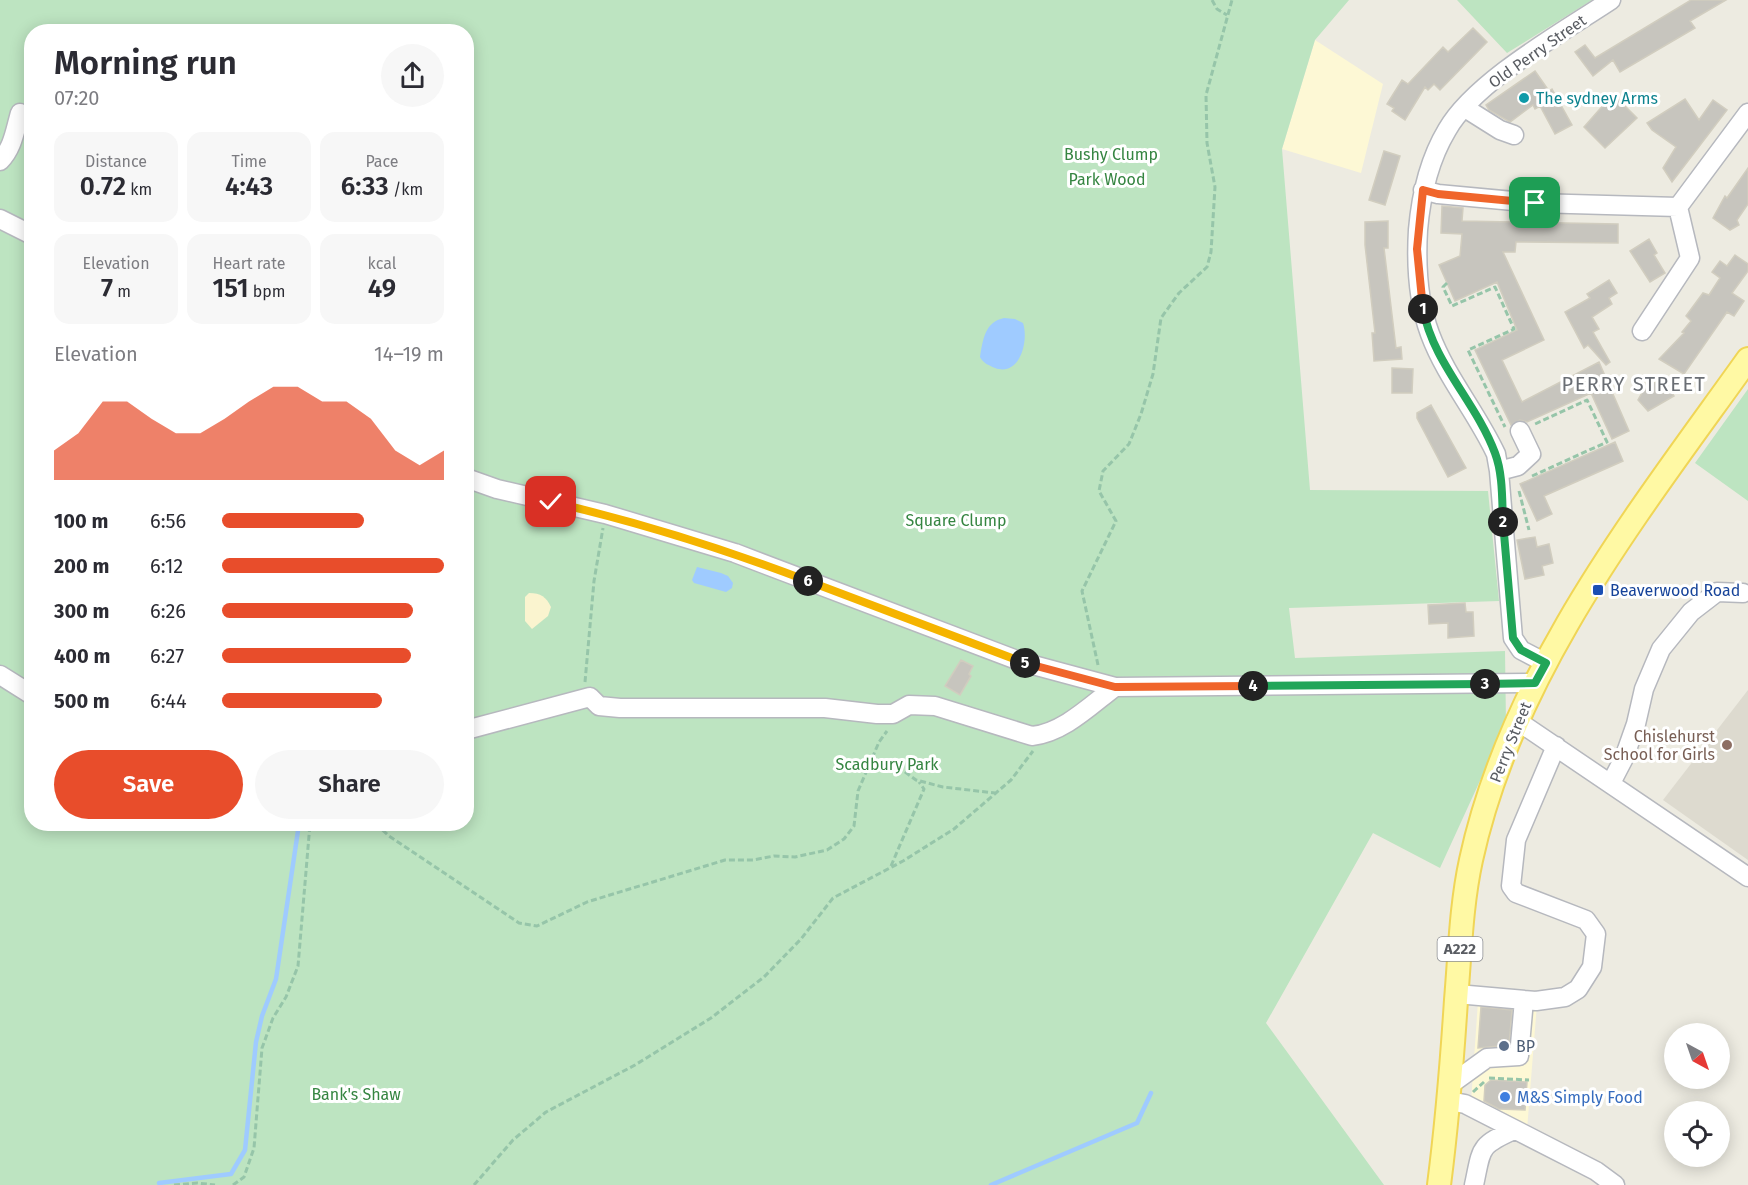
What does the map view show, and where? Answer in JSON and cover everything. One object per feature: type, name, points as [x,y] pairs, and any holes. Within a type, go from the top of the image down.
[{"type":"main road","name":"Perry Street","points":[[1439,1185],[1456,1093],[1457,994],[1462,923],[1471,861],[1499,764],[1516,720],[1540,673],[1635,516],[1748,359]]},
{"type":"street","name":"Old Perry Street","points":[[1540,673],[1513,638],[1499,471],[1490,441],[1440,355],[1424,312],[1417,249],[1423,190],[1432,160],[1447,128],[1465,108],[1490,83],[1521,60],[1611,0]]},
{"type":"street","points":[[1465,108],[1500,130],[1514,135]]},
{"type":"street","points":[[0,161],[8,152],[20,113]]},
{"type":"street","points":[[1642,331],[1689,258],[1678,207],[1748,113]]},
{"type":"street","points":[[1423,190],[1438,194],[1535,203],[1678,207]]},
{"type":"street","points":[[0,219],[24,231]]},
{"type":"street","points":[[1499,471],[1518,466],[1531,454],[1520,431]]},
{"type":"street","points":[[474,481],[497,489],[605,514],[735,553],[1022,662],[1112,686],[1540,673]]},
{"type":"street","points":[[1611,783],[1624,758],[1636,724],[1644,688],[1661,649],[1690,612],[1717,592],[1743,593]]},
{"type":"street","points":[[0,675],[24,690]]},
{"type":"street","points":[[474,728],[590,697],[599,706],[620,708],[825,708],[893,714],[909,705],[935,706],[1032,735],[1048,734],[1097,702],[1112,686]]},
{"type":"street","points":[[1516,720],[1748,877]]},
{"type":"street","points":[[1457,994],[1536,1001],[1565,997],[1578,989],[1592,967],[1596,934],[1586,920],[1516,893],[1511,886],[1516,840],[1556,746]]},
{"type":"street","points":[[1524,1000],[1519,1056],[1487,1058],[1456,1093],[1465,1104],[1596,1171],[1615,1185]]},
{"type":"street","points":[[1474,1185],[1482,1148],[1489,1141],[1514,1131]]},
{"type":"path","points":[[1212,0],[1217,9],[1227,15]]},
{"type":"path","points":[[1112,686],[1098,668],[1083,591],[1116,521],[1099,491],[1103,471],[1129,444],[1141,414],[1152,374],[1161,318],[1179,292],[1207,267],[1211,252],[1215,187],[1207,143],[1206,95],[1232,0]]},
{"type":"path","points":[[1447,283],[1443,287],[1452,306],[1495,287],[1514,328],[1468,350],[1509,436],[1587,400],[1607,442],[1527,479]]},
{"type":"path","points":[[1517,483],[1529,530]]},
{"type":"path","points":[[584,698],[594,581],[605,514]]},
{"type":"path","points":[[384,831],[519,923],[537,926],[587,902],[725,860],[795,856],[827,850],[844,839],[854,826],[858,791],[888,729]]},
{"type":"path","points":[[474,1185],[513,1140],[546,1112],[635,1065],[711,1018],[764,977],[801,939],[832,898],[891,867],[954,829],[1011,780],[1048,734]]},
{"type":"path","points":[[872,759],[894,764],[918,781],[924,789],[891,867]]},
{"type":"path","points":[[918,781],[943,787],[995,793]]},
{"type":"path","points":[[233,1185],[244,1176],[254,1148],[262,1048],[273,1018],[286,997],[298,966],[309,831]]},
{"type":"path","points":[[1456,1093],[1491,1077],[1529,1080]]},
{"type":"path","points":[[174,1185],[197,1183],[215,1185]]},
{"type":"shaded area","points":[[1315,40],[1383,84],[1361,173],[1282,149]]},
{"type":"shaded area","name":"Chislehurst School for Girls","points":[[1748,690],[1748,860],[1663,800]]},
{"type":"shaded area","name":"BP","points":[[1479,987],[1538,991],[1527,1130],[1471,1102]]},
{"type":"green space","name":"Scadbury Park","points":[[0,0],[1349,0],[1315,40],[1282,149],[1310,490],[1488,491],[1499,601],[1289,608],[1295,658],[1505,651],[1506,724],[1440,868],[1373,833],[1266,1023],[1384,1185],[0,1185]]},
{"type":"green space","points":[[1457,0],[1592,0],[1507,53]]},
{"type":"green space","points":[[1748,389],[1748,501],[1695,463]]},
{"type":"sand","points":[[529,593],[543,596],[551,607],[548,616],[532,629],[525,621],[525,597]]},
{"type":"water","points":[[1004,318],[1015,319],[1023,323],[1025,339],[1021,356],[1011,367],[1004,369],[988,365],[980,357],[989,327]]},
{"type":"water","points":[[697,567],[728,576],[733,583],[732,588],[726,592],[694,583],[692,580]]},
{"type":"building","points":[[1691,0],[1726,0],[1690,21],[1695,28],[1620,72],[1613,60],[1593,76],[1575,52],[1585,45],[1595,58]]},
{"type":"building","points":[[1473,28],[1487,42],[1440,90],[1434,84],[1428,90],[1425,87],[1405,120],[1392,111],[1394,108],[1387,104],[1402,80],[1408,84],[1443,47],[1448,52]]},
{"type":"building","name":"The sydney Arms","points":[[1535,71],[1549,91],[1552,89],[1572,125],[1555,134],[1540,106],[1535,109],[1533,105],[1510,122],[1489,110],[1486,105]]},
{"type":"building","points":[[1613,94],[1637,118],[1605,148],[1584,127]]},
{"type":"building","points":[[1685,99],[1699,120],[1713,100],[1727,110],[1672,182],[1663,168],[1676,147],[1652,130],[1647,123]]},
{"type":"building","points":[[1384,151],[1400,156],[1385,205],[1369,200]]},
{"type":"building","points":[[1748,168],[1748,204],[1737,220],[1739,225],[1730,230],[1713,218],[1725,196],[1727,198]]},
{"type":"building","points":[[1442,206],[1463,208],[1462,221],[1618,224],[1618,243],[1516,242],[1515,252],[1503,252],[1544,340],[1502,360],[1522,402],[1599,362],[1629,431],[1612,439],[1591,393],[1527,422],[1520,420],[1511,425],[1475,350],[1517,330],[1497,282],[1455,301],[1439,265],[1460,256],[1462,234],[1441,233]]},
{"type":"building","points":[[1388,221],[1388,248],[1384,248],[1396,348],[1401,347],[1402,359],[1374,361],[1372,333],[1375,333],[1365,245],[1365,222]]},
{"type":"building","points":[[1649,239],[1657,253],[1654,255],[1665,273],[1650,282],[1630,251]]},
{"type":"building","points":[[1735,255],[1748,264],[1748,271],[1732,293],[1744,301],[1734,316],[1727,312],[1684,374],[1659,359],[1684,333],[1682,332],[1691,321],[1686,316],[1703,293],[1709,295],[1720,278],[1712,272],[1720,261],[1727,266]]},
{"type":"building","points":[[1609,280],[1617,293],[1609,298],[1612,304],[1592,317],[1599,329],[1593,332],[1610,362],[1606,365],[1588,345],[1584,348],[1565,312],[1590,298],[1587,294]]},
{"type":"building","points":[[1392,368],[1413,369],[1412,393],[1392,393]]},
{"type":"building","points":[[1662,377],[1674,396],[1648,411],[1638,400],[1643,391]]},
{"type":"building","points":[[1431,405],[1466,468],[1448,477],[1417,418],[1417,413]]},
{"type":"building","points":[[1615,442],[1623,461],[1544,496],[1552,514],[1537,521],[1520,484]]},
{"type":"building","points":[[1535,537],[1537,547],[1549,544],[1553,563],[1542,566],[1544,575],[1525,579],[1517,540]]},
{"type":"building","points":[[1465,603],[1466,612],[1473,612],[1474,636],[1448,638],[1448,623],[1429,624],[1428,605]]},
{"type":"building","points":[[961,660],[973,666],[969,674],[971,676],[960,695],[945,686]]},
{"type":"building","points":[[1481,1007],[1512,1010],[1509,1045],[1478,1048]]},
{"type":"building","name":"M&S Simply Food","points":[[1491,1080],[1527,1082],[1525,1110],[1499,1109],[1484,1101],[1485,1085]]},
{"type":"waterway","points":[[159,1183],[231,1174],[245,1150],[256,1042],[262,1016],[276,979],[298,831]]},
{"type":"waterway","points":[[991,1185],[1137,1123],[1151,1093]]},
{"type":"place","name":"The sydney Arms","points":[[1524,98]]},
{"type":"place","name":"Beaverwood Road","points":[[1598,590]]},
{"type":"place","name":"Chislehurst School for Girls","points":[[1727,745]]},
{"type":"place","name":"BP","points":[[1504,1046]]},
{"type":"place","name":"M&S Simply Food","points":[[1505,1097]]},
{"type":"district","name":"PERRY STREET","points":[[1634,384]]},
{"type":"route","points":[[551,502],[605,514],[735,553],[1022,662],[1115,687],[1535,683],[1546,663],[1521,650],[1513,638],[1496,454],[1430,334],[1424,312],[1417,249],[1423,190],[1438,194],[1535,203]]},
{"type":"park label","name":"Bushy Clump","points":[[1111,154]]},
{"type":"park label","name":"Park Wood","points":[[1107,179]]},
{"type":"park label","name":"Square Clump","points":[[956,520]]},
{"type":"park label","name":"Bank's Shaw","points":[[356,1094]]}]
